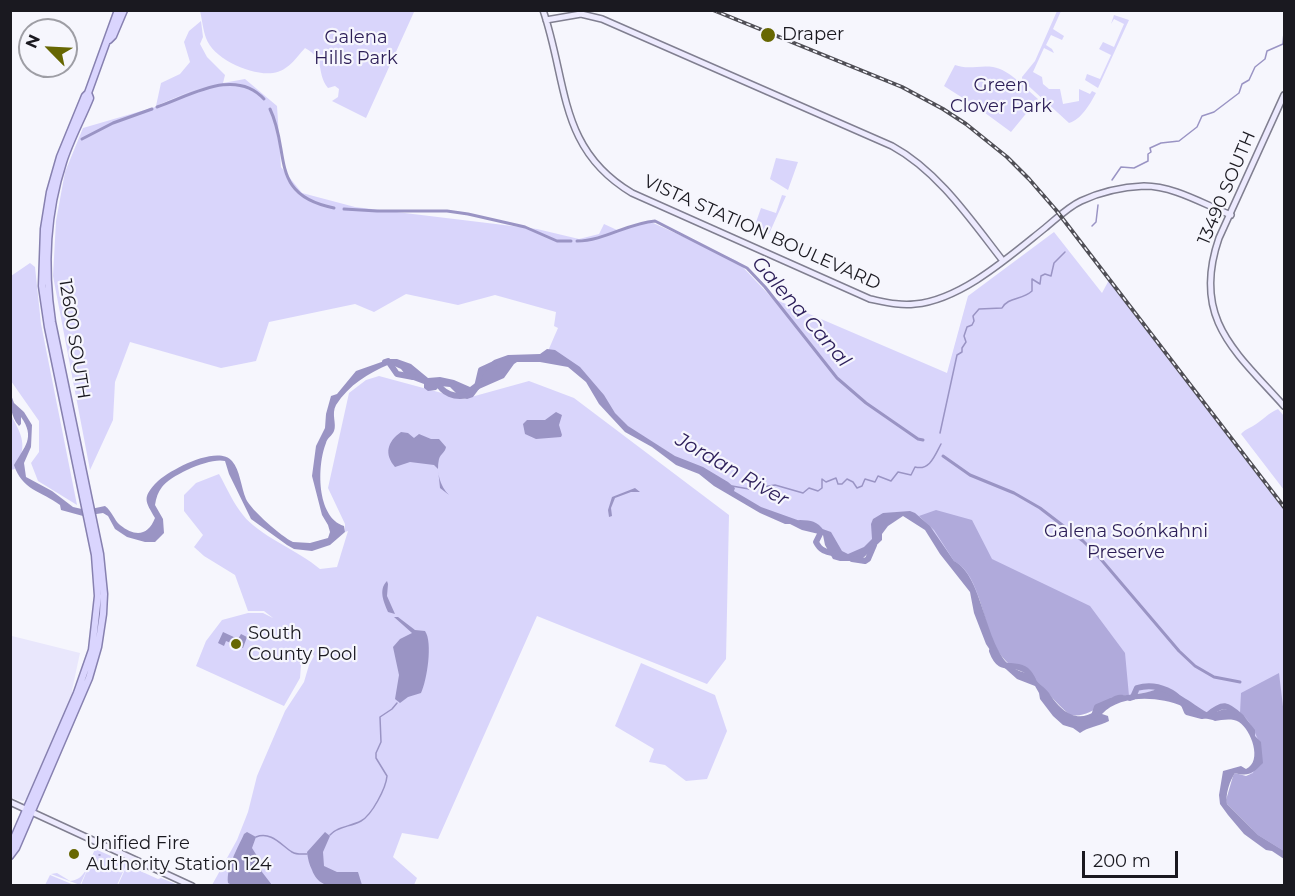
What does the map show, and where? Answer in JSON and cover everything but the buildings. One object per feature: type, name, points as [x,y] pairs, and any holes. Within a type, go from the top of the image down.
[{"type":"main road","points":[[109,40],[108,34],[118,10]]},
{"type":"main road","points":[[109,40],[124,10]]},
{"type":"main road","name":"12600 SOUTH","points":[[10,856],[89,678],[98,647],[104,594],[100,554],[45,312],[42,258],[44,229],[53,179],[64,145],[109,40]]},
{"type":"main road","name":"12600 SOUTH","points":[[10,847],[29,811]]},
{"type":"street","name":"VISTA STATION BOULEVARD","points":[[543,10],[572,121],[582,146],[601,170],[632,193],[870,299],[889,303],[915,304],[949,295],[1003,261],[1080,201],[1109,192],[1144,186],[1159,188],[1183,194],[1231,215]]},
{"type":"street","points":[[546,20],[581,14],[602,19],[892,146],[914,159],[934,178],[1003,261]]},
{"type":"street","name":"13490 SOUTH","points":[[1284,95],[1219,238],[1211,267],[1210,291],[1221,330],[1228,343],[1284,406]]},
{"type":"street","points":[[10,802],[192,885]]},
{"type":"shaded area","points":[[547,349],[555,350],[580,367],[604,395],[615,413],[628,426],[675,456],[703,467],[728,482],[735,488],[734,491],[761,507],[831,532],[842,551],[848,554],[864,547],[872,539],[873,519],[883,513],[910,511],[915,513],[930,526],[954,561],[971,579],[993,639],[1008,664],[1034,676],[1058,705],[1069,713],[1075,716],[1088,715],[1115,696],[1139,694],[1159,688],[1179,695],[1210,714],[1224,709],[1240,713],[1255,730],[1255,736],[1261,742],[1263,763],[1250,773],[1244,775],[1235,773],[1228,788],[1227,804],[1258,835],[1284,851],[1284,859],[1266,850],[1244,834],[1220,804],[1219,795],[1223,771],[1241,766],[1246,769],[1254,759],[1251,738],[1239,722],[1215,721],[1197,716],[1173,703],[1140,699],[1119,703],[1110,708],[1102,714],[1108,716],[1109,721],[1080,733],[1063,725],[1040,699],[1035,686],[1017,679],[998,662],[986,644],[974,613],[970,592],[940,554],[925,530],[903,516],[888,526],[882,534],[882,540],[860,561],[833,559],[825,545],[823,535],[802,530],[760,513],[714,486],[699,474],[676,465],[652,447],[625,432],[599,404],[586,382],[568,367],[540,362],[517,362],[504,378],[479,389],[473,397],[467,399],[459,396],[450,387],[440,386],[436,390],[428,391],[424,388],[424,384],[408,378],[401,369],[390,364],[360,380],[336,405],[335,428],[327,441],[321,464],[320,477],[324,502],[335,521],[344,526],[345,532],[330,545],[312,551],[294,549],[251,519],[225,461],[218,460],[191,468],[162,487],[155,505],[163,519],[164,533],[155,542],[127,537],[115,529],[108,516],[103,513],[83,516],[61,510],[60,505],[27,485],[17,473],[14,465],[25,447],[28,431],[21,417],[19,426],[14,418],[10,392],[14,403],[24,412],[32,425],[31,447],[24,463],[26,477],[52,491],[73,507],[86,510],[105,506],[120,525],[131,532],[140,533],[149,528],[155,518],[149,508],[147,496],[157,482],[182,466],[216,455],[225,457],[235,465],[246,499],[260,516],[293,542],[310,543],[328,538],[330,532],[322,515],[312,476],[316,446],[325,428],[331,396],[337,394],[356,371],[390,359],[397,359],[411,364],[428,378],[440,377],[454,380],[470,387],[478,381],[482,371],[494,360],[508,355],[540,354]]},
{"type":"shaded area","points":[[556,412],[562,415],[559,425],[561,437],[536,439],[525,434],[523,424],[527,420],[545,420]]},
{"type":"shaded area","points":[[401,432],[408,433],[414,438],[419,434],[431,439],[439,439],[446,447],[439,459],[438,469],[434,465],[410,462],[395,467],[388,453],[393,440]]},
{"type":"shaded area","points":[[439,474],[441,483],[449,495],[440,488]]},
{"type":"shaded area","points":[[635,488],[640,492],[631,492],[615,498],[611,508],[612,516],[609,517],[608,510],[612,497]]},
{"type":"shaded area","points":[[936,510],[972,520],[992,559],[1090,606],[1125,653],[1129,696],[1113,698],[1087,713],[1070,715],[1031,676],[1007,662],[993,641],[970,577],[954,561],[934,530],[919,516]]},
{"type":"shaded area","points":[[387,581],[387,596],[395,614],[388,612],[382,592]]},
{"type":"shaded area","points":[[394,617],[398,617],[415,630],[425,631],[429,644],[427,671],[421,693],[408,697],[400,703],[395,699],[399,675],[393,647],[400,639],[412,633]]},
{"type":"shaded area","points":[[223,632],[238,639],[241,634],[247,637],[243,648],[226,641],[224,646],[218,643]]},
{"type":"shaded area","points":[[12,636],[80,653],[72,690],[74,692],[26,799],[23,801],[11,798]]},
{"type":"shaded area","points":[[1279,673],[1284,715],[1284,851],[1258,835],[1227,804],[1226,800],[1235,773],[1246,776],[1253,773],[1261,745],[1249,723],[1240,713],[1241,693]]},
{"type":"shaded area","points":[[247,832],[256,837],[252,848],[262,864],[262,872],[272,885],[232,885],[228,883],[231,864]]},
{"type":"shaded area","points":[[325,832],[330,836],[323,852],[324,866],[337,872],[358,872],[362,885],[326,885],[316,877],[309,864],[307,852]]},
{"type":"green space","name":"Galena Hills Park","points":[[200,11],[414,12],[366,118],[332,101],[338,97],[339,89],[335,86],[328,88],[322,76],[319,61],[312,52],[305,48],[287,67],[273,73],[244,69],[225,59],[210,46],[204,32]]},
{"type":"green space","points":[[1057,11],[1061,11],[1053,29],[1064,36],[1062,40],[1051,35],[1046,45],[1054,53],[1044,48],[1033,72],[1042,77],[1043,84],[1049,89],[1060,89],[1063,104],[1079,101],[1079,89],[1090,94],[1092,91],[1096,93],[1081,115],[1069,123],[1022,80],[1035,61]]},
{"type":"green space","points":[[1114,15],[1129,20],[1098,88],[1085,80],[1087,74],[1100,79],[1111,55],[1099,49],[1103,42],[1114,47],[1124,24],[1114,19],[1111,24]]},
{"type":"green space","name":"Galena Soónkahni Preserve","points":[[201,21],[203,37],[200,44],[207,57],[225,75],[223,83],[245,79],[277,106],[281,167],[302,193],[355,207],[537,229],[579,239],[599,234],[604,224],[617,230],[651,222],[737,261],[772,298],[947,373],[968,296],[1054,232],[1102,293],[1109,280],[1284,509],[1284,854],[1252,833],[1250,771],[1260,754],[1245,721],[1224,709],[1210,714],[1155,690],[1128,696],[978,596],[920,518],[895,512],[873,543],[851,556],[841,553],[818,527],[762,510],[634,431],[611,413],[573,363],[548,351],[558,328],[554,326],[556,312],[495,295],[458,305],[406,294],[374,312],[355,304],[269,322],[256,361],[221,368],[130,342],[115,382],[113,420],[90,470],[53,276],[56,221],[65,172],[83,128],[155,107],[200,87],[156,106],[161,83],[180,74],[190,62],[184,42],[189,31]]},
{"type":"green space","name":"Green Clover Park","points":[[955,65],[999,69],[1017,80],[1038,99],[1011,132],[944,86]]},
{"type":"green space","points":[[776,158],[798,162],[788,190],[770,179]]},
{"type":"green space","points":[[782,195],[786,196],[769,234],[754,228],[761,208],[776,213]]},
{"type":"green space","points":[[30,263],[35,267],[41,324],[77,505],[38,481],[31,463],[39,452],[39,421],[11,381],[11,276]]},
{"type":"green space","points":[[379,376],[464,399],[529,381],[574,398],[729,515],[726,659],[707,684],[537,616],[438,839],[402,833],[393,857],[417,878],[414,885],[212,885],[237,840],[248,812],[257,776],[285,711],[304,682],[314,656],[310,650],[302,653],[300,678],[284,706],[196,666],[206,641],[222,620],[248,613],[263,613],[273,618],[264,611],[248,611],[235,575],[194,547],[203,535],[184,511],[184,495],[196,483],[219,474],[239,510],[258,529],[320,569],[337,567],[348,531],[345,532],[345,524],[328,488],[349,393],[366,380]]},
{"type":"green space","points":[[1278,409],[1284,416],[1284,490],[1241,434]]},
{"type":"green space","points":[[10,413],[20,433],[22,444],[20,459],[15,469],[11,470]]},
{"type":"green space","points":[[641,663],[715,695],[727,731],[707,779],[686,781],[665,765],[649,762],[654,749],[615,726]]},
{"type":"green space","points":[[95,849],[127,863],[117,885],[81,885],[90,863],[80,885],[51,874],[57,873],[70,881],[75,880],[86,870]]},
{"type":"green space","points":[[127,865],[158,879],[161,878],[178,885],[118,885]]},
{"type":"green space","points":[[50,875],[74,885],[45,885]]},
{"type":"waterway","points":[[1112,180],[1121,167],[1134,168],[1148,161],[1150,148],[1161,143],[1179,141],[1197,127],[1202,116],[1214,112],[1239,93],[1242,84],[1249,80],[1255,67],[1265,59],[1267,51],[1283,44],[1284,32]]},
{"type":"waterway","name":"Galena Canal","points":[[157,107],[198,91],[226,85],[240,85],[264,99]]},
{"type":"waterway","name":"Galena Canal","points":[[82,139],[113,123],[152,109]]},
{"type":"waterway","name":"Galena Canal","points":[[270,109],[290,182],[299,193],[313,202],[334,208]]},
{"type":"waterway","points":[[1092,226],[1096,222],[1098,205]]},
{"type":"waterway","name":"Galena Canal","points":[[344,209],[447,211],[525,227],[557,241],[571,241]]},
{"type":"waterway","name":"Galena Canal","points":[[577,241],[597,238],[645,222],[655,221],[747,268],[765,287],[837,378],[866,403],[918,439],[923,440]]},
{"type":"waterway","points":[[940,433],[957,355],[962,352],[966,342],[964,336],[967,327],[974,321],[973,316],[979,309],[1002,308],[1008,302],[1028,294],[1032,291],[1032,279],[1040,284],[1041,276],[1045,274],[1051,276],[1054,263],[1065,252]]},
{"type":"waterway","name":"Jordan River","points":[[385,362],[388,361],[397,374],[413,377]]},
{"type":"waterway","name":"Jordan River","points":[[477,387],[481,370],[494,364]]},
{"type":"waterway","name":"Jordan River","points":[[437,381],[449,394],[468,395]]},
{"type":"waterway","points":[[732,486],[749,489],[775,485],[803,493],[809,488],[818,491],[822,488],[822,479],[826,482],[836,478],[838,484],[842,484],[847,479],[857,488],[862,486],[865,479],[875,482],[878,476],[891,481],[898,472],[911,475],[915,467],[925,467],[928,464],[941,444]]},
{"type":"waterway","name":"Galena Canal","points":[[943,456],[970,475],[1014,493],[1040,508],[1083,541],[1099,557],[1179,651],[1195,666],[1214,677],[1240,682]]},
{"type":"waterway","name":"Jordan River","points":[[800,523],[817,527],[821,532],[816,542],[820,548],[837,554]]},
{"type":"waterway","name":"Jordan River","points":[[852,559],[865,561],[874,545]]},
{"type":"waterway","name":"Jordan River","points":[[992,651],[1002,665],[1024,669],[1033,680]]},
{"type":"waterway","name":"Jordan River","points":[[1130,698],[1133,697],[1137,688],[1152,686],[1174,694],[1187,712],[1202,716],[1225,706],[1241,717]]},
{"type":"waterway","name":"Jordan River","points":[[1094,716],[1097,707],[1111,701]]},
{"type":"waterway","points":[[330,835],[365,818],[381,794],[387,776],[376,758],[381,742],[380,717],[397,703]]},
{"type":"waterway","points":[[256,837],[271,837],[294,853],[307,854]]},
{"type":"railway","points":[[713,10],[902,87],[966,124],[1007,157],[1056,210],[1284,507]]},
{"type":"place","name":"Draper","points":[[768,35]]},
{"type":"place","name":"South County Pool","points":[[236,644]]},
{"type":"place","name":"Unified Fire Authority Station 124","points":[[74,854]]}]
